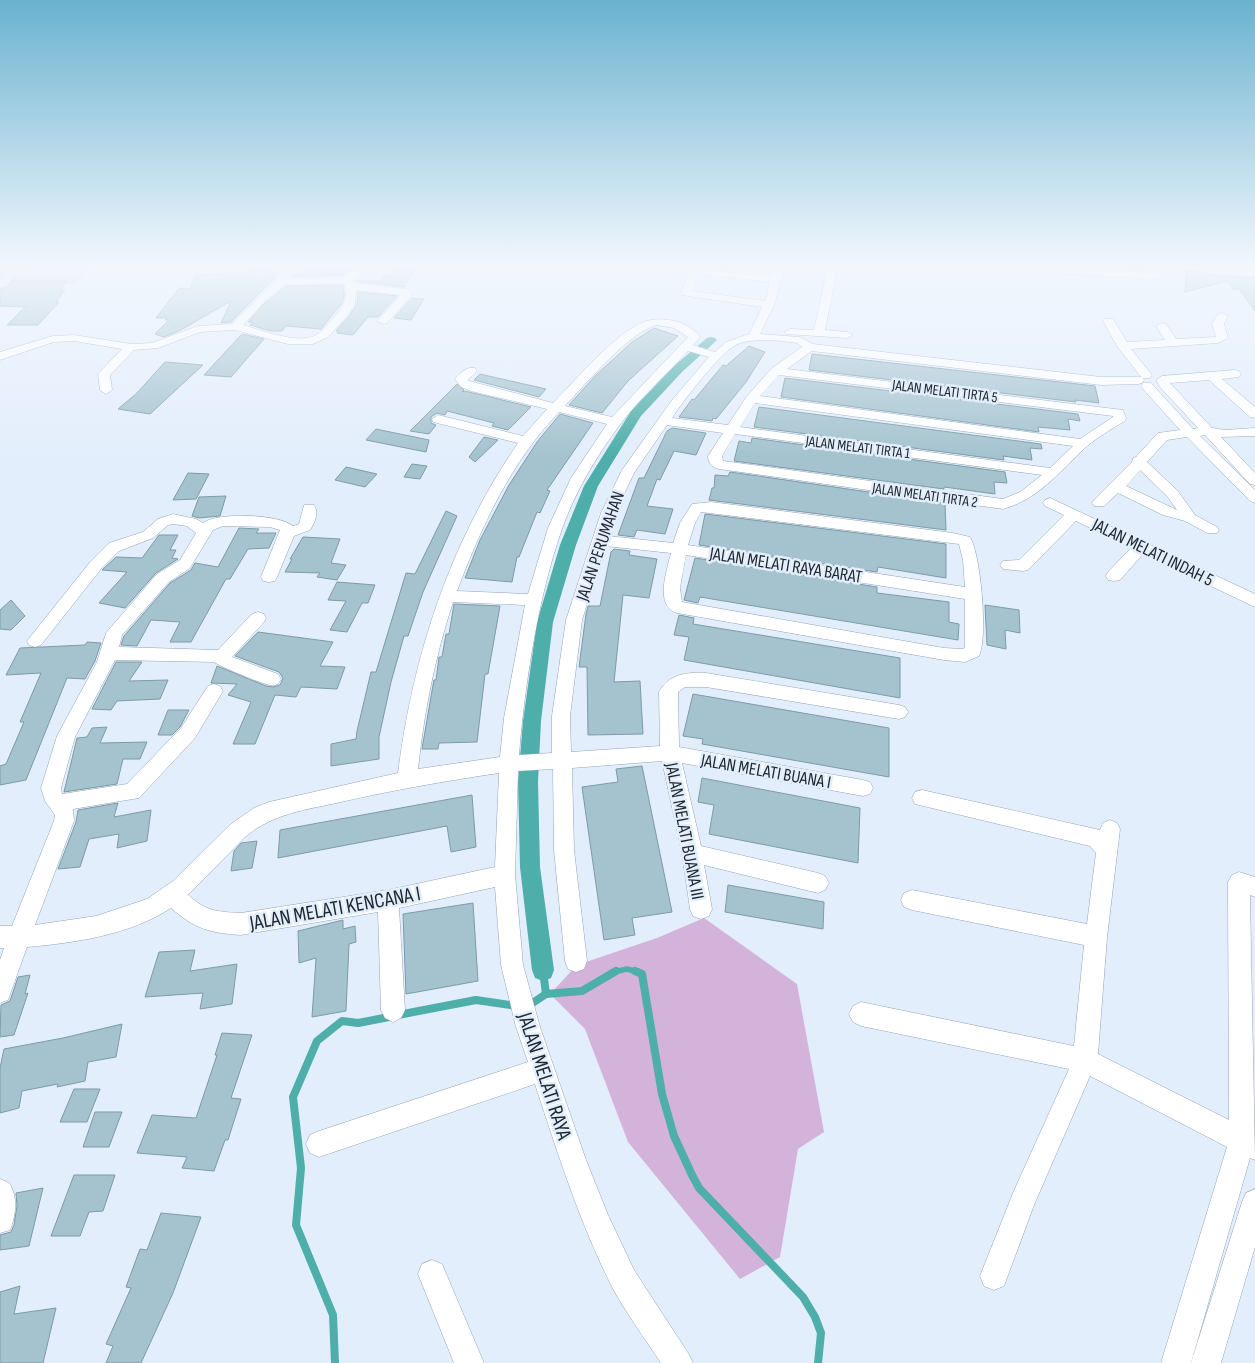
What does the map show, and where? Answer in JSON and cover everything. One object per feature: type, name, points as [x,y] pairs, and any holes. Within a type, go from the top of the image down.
[{"type":"street","points":[[0,356],[53,339],[74,338],[132,348],[154,346],[196,330]]},
{"type":"street","points":[[245,330],[299,342],[319,339],[328,330]]},
{"type":"street","points":[[407,780],[412,729],[424,670],[437,624],[464,554],[486,507],[526,441],[612,351],[640,330]]},
{"type":"street","points":[[514,763],[515,708],[534,600],[555,528],[578,478],[615,422],[690,344],[694,335],[686,330]]},
{"type":"street","points":[[819,334],[820,330]]},
{"type":"street","points":[[1114,330],[1144,380],[1193,437],[1255,498]]},
{"type":"street","points":[[1164,330],[1173,343]]},
{"type":"street","points":[[1123,346],[1222,338],[1220,330]]},
{"type":"street","points":[[755,333],[847,335]]},
{"type":"street","points":[[755,333],[794,339],[804,342],[810,347],[1101,381],[1144,380],[1154,388],[1163,382],[1235,374]]},
{"type":"street","name":"JALAN PERUMAHAN","points":[[558,761],[563,691],[574,620],[612,504],[627,473],[714,354],[735,341],[755,333]]},
{"type":"street","points":[[690,344],[714,354]]},
{"type":"street","points":[[732,431],[751,399],[776,371],[810,347]]},
{"type":"street","points":[[106,390],[104,374],[132,348]]},
{"type":"street","points":[[470,371],[460,379],[468,386],[615,422]]},
{"type":"street","name":"JALAN MELATI TIRTA 5","points":[[776,371],[1114,412]]},
{"type":"street","points":[[1212,376],[1255,414]]},
{"type":"street","points":[[1163,382],[1216,435],[1255,481]]},
{"type":"street","points":[[751,399],[1083,443]]},
{"type":"street","name":"JALAN MELATI TIRTA 2","points":[[732,431],[723,443],[715,460],[722,467],[996,504],[1017,500],[1029,493],[1083,443],[1120,418],[1120,415],[1114,412]]},
{"type":"street","points":[[438,419],[526,441]]},
{"type":"street","name":"JALAN MELATI TIRTA 1","points":[[664,421],[1052,472]]},
{"type":"street","points":[[1099,503],[1117,487],[1156,442],[1170,444],[1193,437],[1255,432]]},
{"type":"street","points":[[1138,461],[1172,493],[1190,518]]},
{"type":"street","points":[[1117,487],[1168,512],[1190,518],[1212,530]]},
{"type":"street","name":"JALAN MELATI INDAH 5","points":[[1050,503],[1255,601]]},
{"type":"street","points":[[697,507],[965,541],[969,548],[972,562],[972,594],[975,640],[973,651],[965,656],[944,654],[677,607],[672,596],[679,549],[689,516],[697,507]]},
{"type":"street","points":[[269,577],[288,533],[305,527],[309,508]]},
{"type":"street","points":[[1008,565],[1017,567],[1025,564],[1074,514]]},
{"type":"street","points":[[35,640],[96,565],[114,546],[148,535],[163,522],[173,519],[191,522],[204,531]]},
{"type":"street","points":[[0,992],[9,937],[61,831],[65,813],[52,795],[51,788],[62,747],[71,725],[110,653],[112,638],[163,578],[185,564],[204,531],[216,522],[277,523],[285,527],[288,533]]},
{"type":"street","name":"JALAN MELATI RAYA BARAT","points":[[600,540],[679,549],[972,594]]},
{"type":"street","points":[[1114,576],[1141,547]]},
{"type":"street","points":[[448,596],[534,600]]},
{"type":"street","points":[[221,658],[258,618]]},
{"type":"street","points":[[110,653],[221,658],[226,662],[252,670],[272,679]]},
{"type":"street","name":"JALAN MELATI BUANA III","points":[[701,909],[692,853],[670,753],[668,692],[672,686],[680,681],[691,679],[899,712]]},
{"type":"street","points":[[59,804],[132,792],[188,733],[214,691]]},
{"type":"street","name":"JALAN MELATI BUANA I","points":[[9,937],[66,932],[131,916],[150,909],[190,880],[238,828],[260,814],[276,808],[407,780],[514,763],[670,753],[863,788]]},
{"type":"street","points":[[558,761],[565,870],[576,961]]},
{"type":"street","name":"JALAN MELATI RAYA","points":[[514,763],[505,875],[512,965],[528,1027],[596,1222],[624,1280],[678,1363]]},
{"type":"street","points":[[922,798],[1096,838],[1108,839],[1096,937],[1085,1060],[1022,1202],[994,1276]]},
{"type":"street","points":[[692,853],[818,883]]},
{"type":"street","name":"JALAN MELATI KENCANA I","points":[[171,895],[196,916],[220,923],[241,924],[388,900],[505,875]]},
{"type":"street","points":[[1176,1363],[1249,1144],[1248,994],[1239,882],[1255,887]]},
{"type":"street","points":[[388,900],[393,1010]]},
{"type":"street","points":[[912,900],[1096,937]]},
{"type":"street","points":[[861,1014],[1085,1060],[1249,1144]]},
{"type":"street","points":[[319,1144],[542,1070]]},
{"type":"street","points":[[0,1192],[2,1195],[0,1220]]},
{"type":"street","points":[[1206,1363],[1255,1202]]},
{"type":"street","points":[[432,1274],[469,1363]]},
{"type":"shaded area","points":[[704,918],[797,984],[824,1132],[798,1149],[780,1257],[740,1279],[628,1142],[585,1029],[550,994],[577,965],[657,938]]},
{"type":"building","points":[[159,330],[182,330],[164,337],[155,334]]},
{"type":"building","points":[[266,330],[283,330],[282,331]]},
{"type":"building","points":[[357,330],[353,335],[337,333],[339,331],[336,331]]},
{"type":"building","points":[[651,330],[659,330],[678,336],[628,381],[602,413],[569,405],[595,376],[632,342]]},
{"type":"building","points":[[242,334],[264,339],[231,377],[204,375]]},
{"type":"building","points":[[749,346],[765,352],[746,382],[716,419],[713,418],[712,421],[679,417],[692,399],[694,400],[723,365],[726,366]]},
{"type":"building","points":[[812,354],[1095,386],[1099,403],[1075,400],[1076,402],[809,370]]},
{"type":"building","points":[[165,362],[203,365],[150,414],[118,409],[137,393]]},
{"type":"building","points":[[480,374],[546,389],[539,397],[474,380]]},
{"type":"building","points":[[785,378],[1078,414],[1080,421],[1068,419],[1070,430],[1038,427],[1039,432],[781,397]]},
{"type":"building","points":[[457,384],[464,390],[462,392],[465,391],[531,407],[508,430],[492,426],[494,423],[447,411],[445,415],[437,413],[431,417],[431,423],[436,425],[429,434],[410,431]]},
{"type":"building","points":[[759,407],[1041,444],[1042,449],[1030,448],[1032,460],[1003,456],[1004,460],[754,427]]},
{"type":"building","points":[[560,414],[593,423],[547,490],[550,491],[540,513],[537,512],[519,557],[517,557],[512,582],[465,578],[480,540],[509,485],[537,442]]},
{"type":"building","points":[[672,428],[706,433],[696,455],[674,451],[660,480],[657,479],[647,506],[673,509],[665,534],[637,530],[634,537],[618,535],[639,478],[644,478],[667,431]]},
{"type":"building","points":[[376,429],[429,440],[426,452],[366,440]]},
{"type":"building","points":[[484,437],[498,440],[475,462],[469,457]]},
{"type":"building","points":[[752,438],[1005,472],[1007,483],[994,482],[995,494],[734,461],[739,441],[751,443]]},
{"type":"building","points":[[412,464],[427,466],[420,479],[404,477]]},
{"type":"building","points":[[346,467],[377,474],[365,487],[335,480]]},
{"type":"building","points":[[730,472],[945,503],[946,530],[709,500],[712,488],[714,488],[715,475],[728,476]]},
{"type":"building","points":[[188,473],[209,474],[196,499],[173,500]]},
{"type":"building","points":[[226,496],[220,516],[199,518],[192,516],[199,497]]},
{"type":"building","points":[[446,511],[457,516],[423,592],[408,636],[404,636],[391,682],[379,737],[379,759],[331,766],[331,744],[356,739],[371,672],[376,672],[406,573],[415,574]]},
{"type":"building","points":[[705,514],[946,544],[946,578],[878,567],[877,572],[699,545]]},
{"type":"building","points":[[239,528],[259,529],[256,533],[276,533],[269,548],[248,549],[230,579],[226,579],[191,642],[170,642],[180,622],[151,620],[137,646],[121,645],[124,636],[170,583],[191,570],[195,563],[218,567]]},
{"type":"building","points":[[159,535],[178,535],[170,550],[176,550],[172,558],[178,559],[156,573],[125,608],[99,603],[127,572],[102,570],[116,557],[142,558]]},
{"type":"building","points":[[303,537],[340,539],[331,563],[346,565],[337,580],[317,577],[320,573],[285,572]]},
{"type":"building","points":[[614,549],[630,551],[629,555],[657,559],[649,598],[623,595],[614,682],[640,681],[643,734],[588,735],[587,667],[579,667],[586,614],[588,606],[600,606],[611,552]]},
{"type":"building","points":[[695,558],[877,587],[877,593],[949,602],[949,622],[959,624],[958,640],[700,597],[698,603],[684,600]]},
{"type":"building","points":[[337,582],[375,585],[368,603],[362,603],[347,632],[330,630],[346,601],[328,600]]},
{"type":"building","points":[[11,600],[25,616],[11,630],[0,629],[0,610]]},
{"type":"building","points":[[454,604],[500,606],[488,674],[485,674],[477,742],[439,743],[438,749],[422,749],[439,657],[442,657],[446,634],[449,634]]},
{"type":"building","points":[[985,605],[1019,610],[1020,633],[1005,630],[1006,649],[987,645]]},
{"type":"building","points":[[679,615],[694,618],[693,624],[900,658],[900,698],[684,660],[689,637],[674,635]]},
{"type":"building","points":[[258,632],[333,642],[320,666],[345,667],[337,689],[301,687],[296,697],[275,695],[255,744],[233,744],[251,702],[228,695],[237,684],[211,683],[217,666],[266,686],[280,685],[283,678],[279,672],[235,656]]},
{"type":"building","points":[[87,642],[101,643],[95,661],[85,679],[67,678],[26,780],[0,785],[0,766],[6,764],[24,722],[20,722],[41,673],[6,675],[20,648],[85,645]]},
{"type":"building","points":[[116,662],[142,662],[129,681],[168,680],[160,699],[117,701],[111,710],[92,709]]},
{"type":"building","points":[[693,694],[889,728],[889,777],[702,744],[703,739],[683,736]]},
{"type":"building","points":[[168,710],[189,710],[180,727],[172,735],[158,735]]},
{"type":"building","points":[[107,727],[100,743],[147,742],[140,759],[123,759],[117,784],[64,792],[77,738],[87,737],[92,728]]},
{"type":"building","points":[[642,766],[672,912],[632,918],[635,935],[604,940],[582,787],[618,782],[616,769]]},
{"type":"building","points":[[702,778],[860,808],[858,863],[709,834],[714,805],[698,802]]},
{"type":"building","points":[[472,795],[476,847],[451,852],[447,826],[278,858],[280,830]]},
{"type":"building","points":[[118,803],[114,817],[151,810],[147,841],[117,848],[119,834],[89,839],[80,867],[58,869],[76,822],[78,810]]},
{"type":"building","points":[[257,841],[252,868],[231,871],[234,851],[241,843]]},
{"type":"building","points":[[728,885],[824,902],[823,929],[725,912]]},
{"type":"building","points":[[473,903],[478,981],[406,994],[403,914]]},
{"type":"building","points":[[343,920],[343,929],[355,926],[356,942],[349,944],[346,1011],[312,1017],[316,958],[299,963],[298,931]]},
{"type":"building","points":[[195,950],[190,971],[237,964],[232,1004],[200,1009],[203,993],[145,997],[159,952]]},
{"type":"building","points":[[30,975],[25,994],[28,993],[14,1035],[0,1037],[1,1005],[10,1001],[18,977]]},
{"type":"building","points":[[122,1024],[116,1057],[88,1062],[85,1081],[57,1087],[58,1084],[22,1091],[19,1108],[0,1113],[0,1068],[4,1049]]},
{"type":"building","points":[[222,1033],[252,1035],[231,1098],[241,1099],[228,1140],[225,1140],[214,1171],[182,1168],[187,1157],[137,1153],[152,1115],[196,1118],[217,1055],[215,1055]]},
{"type":"building","points":[[74,1089],[100,1089],[87,1122],[60,1122]]},
{"type":"building","points":[[95,1112],[122,1112],[109,1147],[83,1147]]},
{"type":"building","points":[[74,1175],[115,1175],[103,1211],[89,1212],[80,1236],[51,1236]]},
{"type":"building","points":[[43,1188],[29,1246],[0,1250],[0,1235],[11,1232],[14,1225],[17,1206],[16,1193]]},
{"type":"building","points":[[161,1213],[201,1217],[173,1293],[141,1363],[106,1363],[113,1346],[106,1344],[131,1288],[126,1287],[140,1249],[147,1250]]},
{"type":"building","points":[[20,1286],[14,1314],[56,1308],[43,1363],[0,1363],[0,1292]]},
{"type":"waterway","points":[[543,970],[530,867],[528,782],[532,721],[545,622],[568,545],[591,486],[636,414],[678,369],[711,340]]},
{"type":"waterway","points":[[614,972],[627,969],[636,972]]},
{"type":"waterway","points":[[543,971],[546,994]]},
{"type":"waterway","points":[[546,994],[582,991],[614,972]]},
{"type":"waterway","points":[[636,972],[642,974],[662,1094],[674,1136],[692,1175],[699,1188],[803,1297],[815,1317],[821,1333],[818,1363]]},
{"type":"waterway","points":[[528,1006],[546,994]]},
{"type":"waterway","points":[[398,1015],[476,1000],[517,1006]]},
{"type":"waterway","points":[[335,1363],[333,1315],[296,1225],[301,1168],[293,1097],[317,1041],[342,1021],[358,1023],[389,1017]]}]
